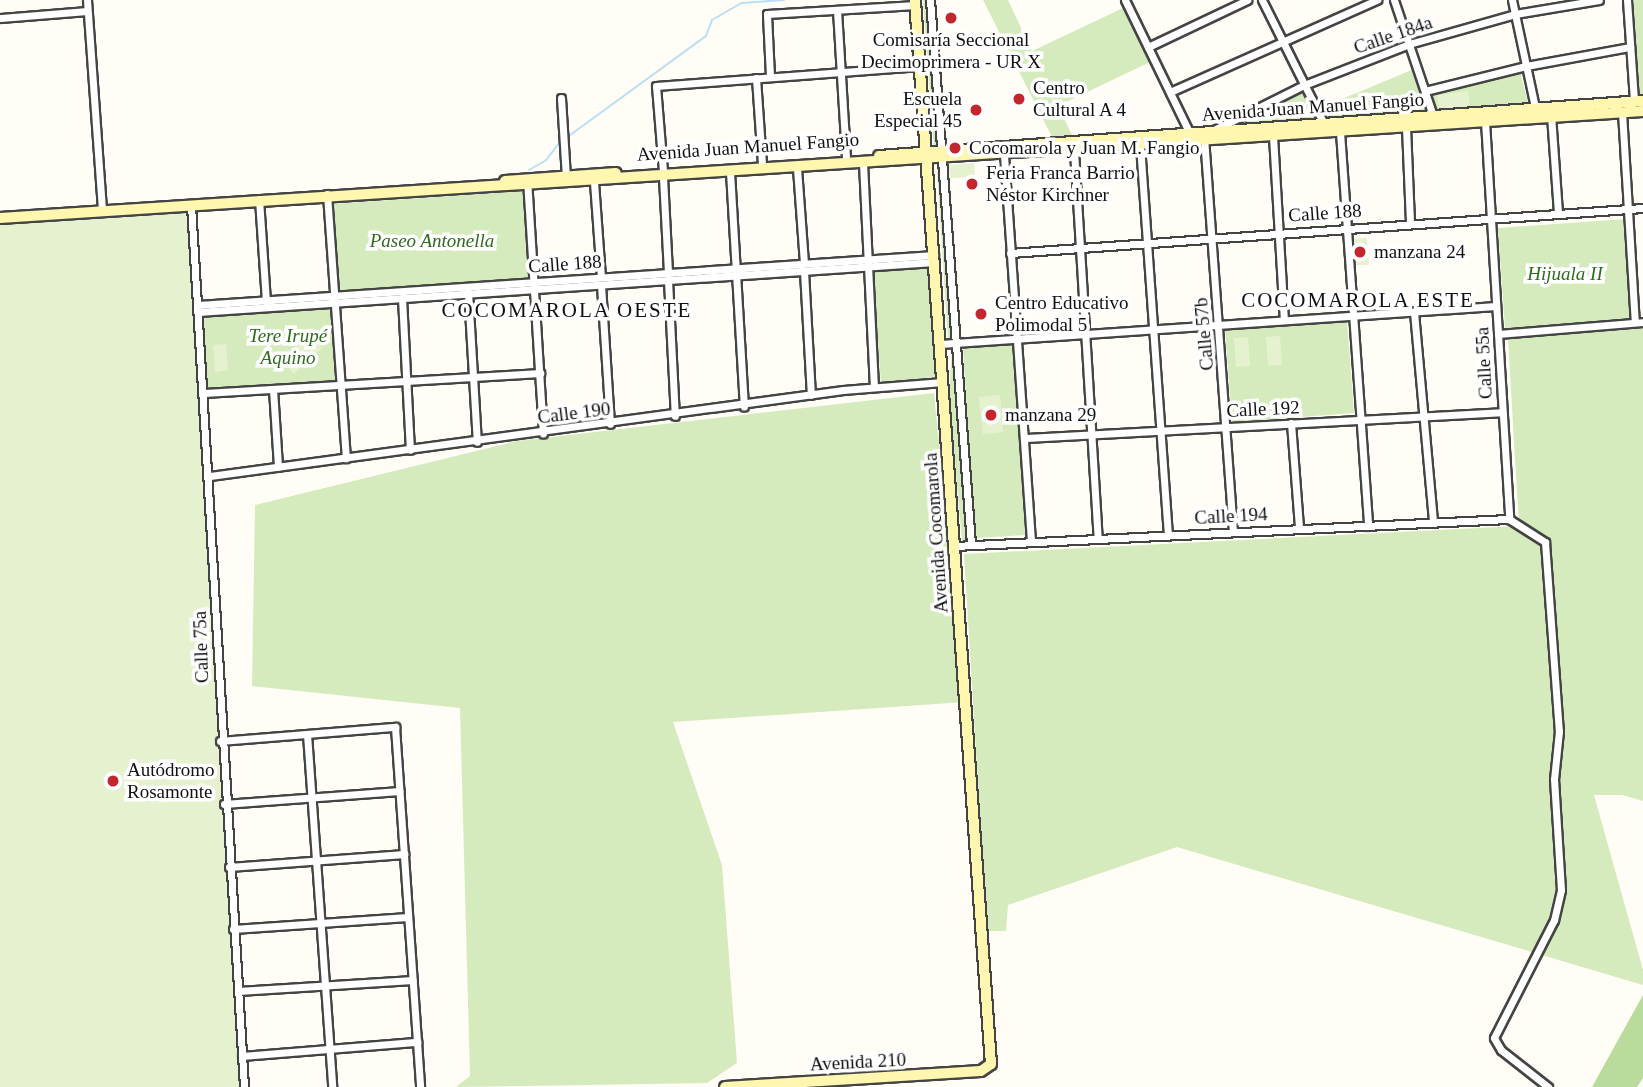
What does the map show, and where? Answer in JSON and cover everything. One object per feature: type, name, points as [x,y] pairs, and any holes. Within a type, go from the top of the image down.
[{"type":"main road","name":"Avenida Cocomarola","points":[[916,3],[991,1065]]},
{"type":"main road","name":"Avenida Juan Manuel Fangio","points":[[942,155],[1004,155],[1140,145],[1324,124],[1433,116],[1551,112],[1638,101]]},
{"type":"main road","name":"Avenida Juan Manuel Fangio","points":[[1551,112],[1643,111]]},
{"type":"main road","name":"Avenida Juan Manuel Fangio","points":[[1205,136],[1340,132],[1485,121],[1536,113]]},
{"type":"main road","name":"Avenida Juan Manuel Fangio","points":[[527,183],[566,177],[797,168],[1192,138]]},
{"type":"main road","name":"Avenida Juan Manuel Fangio","points":[[0,218],[527,183],[594,182],[846,158],[927,157]]},
{"type":"main road","name":"Avenida 210","points":[[725,1087],[981,1071],[991,1065]]},
{"type":"street","points":[[87,0],[102,211]]},
{"type":"street","points":[[930,0],[971,544]]},
{"type":"street","points":[[1126,0],[1192,138]]},
{"type":"street","points":[[1148,47],[1247,0]]},
{"type":"street","points":[[1262,0],[1324,124]]},
{"type":"street","name":"Calle 184a","points":[[1170,92],[1282,39],[1377,0]]},
{"type":"street","points":[[1394,0],[1433,116]]},
{"type":"street","points":[[1512,0],[1536,113]]},
{"type":"street","name":"Calle 184a","points":[[1205,136],[1304,85],[1409,44],[1515,14],[1600,0]]},
{"type":"street","points":[[1627,0],[1630,47],[1638,101]]},
{"type":"street","points":[[770,76],[767,14],[916,3]]},
{"type":"street","points":[[837,10],[846,158]]},
{"type":"street","points":[[0,18],[88,11]]},
{"type":"street","points":[[1425,91],[1526,66],[1630,47]]},
{"type":"street","points":[[675,416],[656,86],[920,66]]},
{"type":"street","points":[[756,78],[762,164]]},
{"type":"street","points":[[561,98],[566,177]]},
{"type":"street","points":[[1551,112],[1558,213]]},
{"type":"street","points":[[1498,334],[1639,322],[1622,112]]},
{"type":"street","name":"Calle 55a","points":[[1485,121],[1509,519]]},
{"type":"street","points":[[1406,127],[1410,223]]},
{"type":"street","points":[[1340,132],[1368,526]]},
{"type":"street","name":"Calle 57b","points":[[1205,136],[1233,532]]},
{"type":"street","points":[[1273,136],[1284,319]]},
{"type":"street","points":[[1140,145],[1168,535]]},
{"type":"street","points":[[1074,150],[1088,334],[1098,538]]},
{"type":"street","points":[[1004,155],[1031,542]]},
{"type":"street","points":[[863,163],[874,387]]},
{"type":"street","points":[[797,168],[811,396]]},
{"type":"street","points":[[730,172],[744,407]]},
{"type":"street","points":[[594,182],[610,424]]},
{"type":"street","points":[[527,183],[543,433]]},
{"type":"street","points":[[328,197],[346,458]]},
{"type":"street","points":[[259,201],[266,304]]},
{"type":"street","name":"Calle 75a","points":[[191,205],[210,476],[220,741],[244,1087]]},
{"type":"street","name":"Calle 188","points":[[1010,253],[1345,227],[1643,208]]},
{"type":"street","name":"Calle 188","points":[[198,308],[934,258]]},
{"type":"street","points":[[468,290],[477,442]]},
{"type":"street","name":"Calle 188","points":[[335,299],[402,298],[468,290]]},
{"type":"street","points":[[402,298],[410,450]]},
{"type":"street","points":[[940,344],[1496,306]]},
{"type":"street","points":[[1415,312],[1433,522]]},
{"type":"street","points":[[204,393],[540,373]]},
{"type":"street","name":"Calle 190","points":[[210,476],[744,407],[874,387],[943,382]]},
{"type":"street","points":[[273,389],[278,467]]},
{"type":"street","name":"Calle 192","points":[[1025,438],[1425,413],[1503,412]]},
{"type":"street","points":[[1291,423],[1299,528]]},
{"type":"street","points":[[1509,519],[1545,542],[1559,731],[1553,779],[1561,890],[1554,920],[1493,1038],[1501,1050],[1548,1087]]},
{"type":"street","name":"Calle 194","points":[[954,546],[1509,519]]},
{"type":"street","points":[[220,741],[395,727],[420,1087]]},
{"type":"street","points":[[307,734],[332,1087]]},
{"type":"street","points":[[225,804],[400,791]]},
{"type":"street","points":[[229,867],[405,854]]},
{"type":"street","points":[[233,929],[408,917]]},
{"type":"street","points":[[238,991],[413,981]]},
{"type":"street","points":[[242,1056],[417,1042]]},
{"type":"green space","points":[[923,0],[927,0],[939,149],[934,149]]},
{"type":"green space","points":[[983,0],[1008,0],[1032,51],[1123,8],[1150,62],[1058,106],[1074,139],[1054,141]]},
{"type":"green space","points":[[1629,0],[1643,0],[1643,100],[1635,100]]},
{"type":"green space","points":[[1414,69],[1430,114],[1325,122],[1318,109]]},
{"type":"green space","points":[[1520,72],[1529,106],[1434,114],[1427,95]]},
{"type":"green space","points":[[1302,89],[1318,123],[1216,130]]},
{"type":"green space","points":[[1468,91],[1470,106],[1439,109],[1437,95]]},
{"type":"green space","points":[[974,163],[975,177],[950,178],[949,165]]},
{"type":"green space","points":[[941,168],[953,340],[948,340],[937,169]]},
{"type":"green space","name":"Paseo Antonella","points":[[526,191],[532,278],[338,292],[332,204]]},
{"type":"green space","name":"Autódromo Rosamonte","points":[[191,205],[242,1087],[0,1087],[0,218]]},
{"type":"green space","name":"Hijuala II","points":[[1625,219],[1632,319],[1505,328],[1498,228]]},
{"type":"green space","name":"manzana 24","points":[[1367,238],[1369,265],[1354,265],[1352,239]]},
{"type":"green space","points":[[931,266],[939,376],[881,384],[873,270]]},
{"type":"green space","name":"Tere Irupé Aquino","points":[[332,308],[337,382],[208,389],[203,315]]},
{"type":"green space","points":[[1347,321],[1354,413],[1232,422],[1225,330]]},
{"type":"green space","points":[[1643,328],[1643,801],[1622,795],[1594,795],[1643,970],[1643,985],[1177,847],[1008,905],[1006,931],[987,931],[964,554],[1519,526],[1508,339]]},
{"type":"green space","points":[[309,335],[322,348],[294,374],[282,360]]},
{"type":"green space","points":[[1280,336],[1282,365],[1268,366],[1266,337]]},
{"type":"green space","points":[[1248,337],[1250,366],[1236,367],[1234,338]]},
{"type":"green space","points":[[226,344],[228,370],[215,372],[213,345]]},
{"type":"green space","points":[[1014,344],[1026,535],[975,538],[963,348]]},
{"type":"green space","points":[[952,349],[967,540],[962,541],[949,394]]},
{"type":"green space","points":[[934,393],[965,702],[673,722],[722,865],[737,1063],[707,1083],[456,1087],[470,1076],[460,708],[252,686],[255,505],[517,441]]},
{"type":"green space","name":"manzana 29","points":[[1000,395],[1003,432],[983,434],[979,397]]},
{"type":"green space","points":[[1643,995],[1643,1078],[1637,1087],[1592,1087]]},
{"type":"waterway","points":[[566,138],[706,36],[712,20],[742,3],[784,0]]},
{"type":"waterway","points":[[529,170],[546,160],[561,141]]},
{"type":"place","name":"Comisaría Seccional Decimoprimera - UR X","points":[[951,18]]},
{"type":"place","name":"Centro Cultural A 4","points":[[1019,99]]},
{"type":"place","name":"Escuela Especial 45","points":[[976,110]]},
{"type":"place","name":"Cocomarola y Juan M. Fangio","points":[[955,148]]},
{"type":"place","name":"Feria Franca Barrio Néstor Kirchner","points":[[972,184]]},
{"type":"place","name":"manzana 24","points":[[1360,252]]},
{"type":"place","name":"Centro Educativo Polimodal 5","points":[[981,314]]},
{"type":"place","name":"manzana 29","points":[[991,415]]},
{"type":"place","name":"Autódromo Rosamonte","points":[[113,781]]},
{"type":"district","name":"COCOMAROLA ESTE","points":[[1358,300]]},
{"type":"district","name":"COCOMAROLA OESTE","points":[[567,310]]}]
